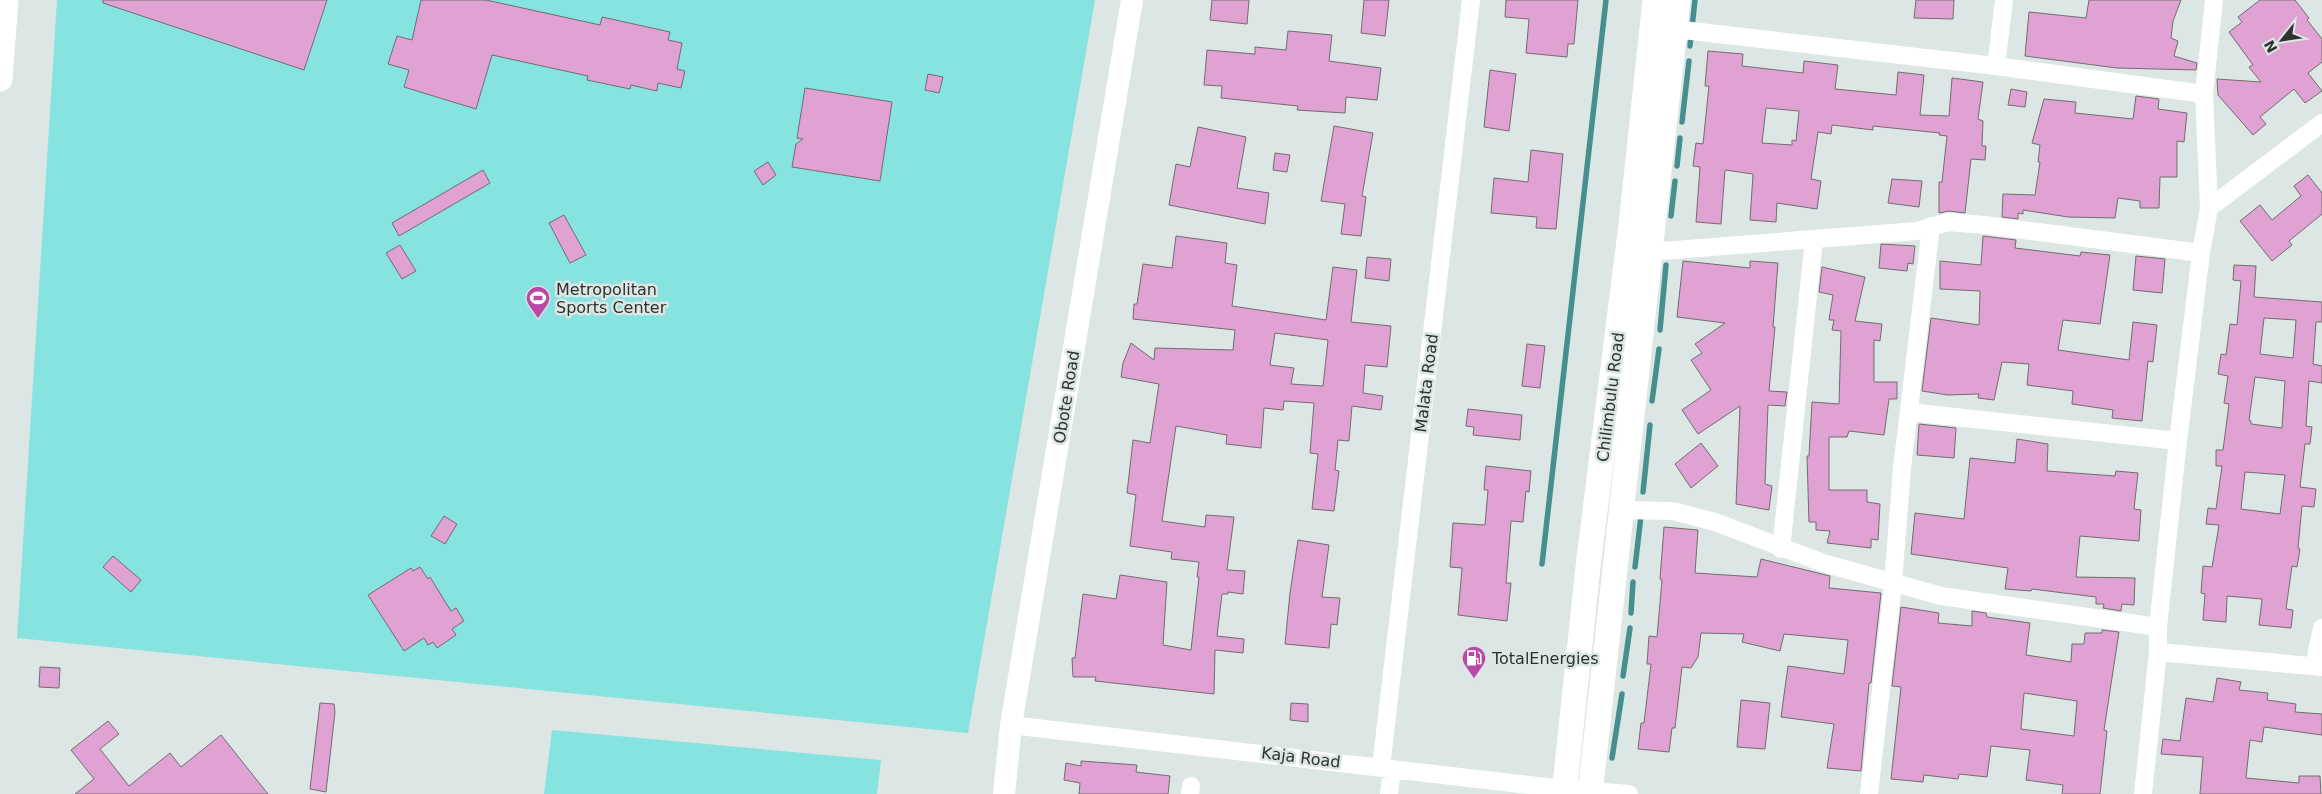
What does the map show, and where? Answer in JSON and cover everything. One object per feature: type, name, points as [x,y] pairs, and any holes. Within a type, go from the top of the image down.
[{"type":"main road","points":[[0,79],[6,0]]},
{"type":"main road","name":"Chilimbulu Road","points":[[1564,792],[1655,0]]},
{"type":"main road","name":"Chilimbulu Road","points":[[1590,792],[1678,0]]},
{"type":"street","name":"Obote Road","points":[[1004,794],[1011,725],[1132,0]]},
{"type":"street","name":"Malata Road","points":[[1389,794],[1387,768],[1471,0]]},
{"type":"street","points":[[1996,66],[2004,0]]},
{"type":"street","points":[[2143,794],[2158,652],[2158,627],[2178,441],[2201,253],[2209,208],[2204,94],[2214,0]]},
{"type":"street","points":[[1674,29],[1996,66],[2204,94]]},
{"type":"street","points":[[2209,208],[2322,123]]},
{"type":"street","points":[[1649,252],[1917,231],[1948,222],[2201,253]]},
{"type":"street","points":[[1869,794],[1893,584],[1909,412],[1931,226]]},
{"type":"street","points":[[1781,549],[1814,239]]},
{"type":"street","points":[[1909,412],[2178,441]]},
{"type":"street","points":[[1620,510],[1673,511],[1715,522],[1781,549],[1893,584],[1941,596],[2158,627]]},
{"type":"street","points":[[2158,652],[2318,667],[2322,628]]},
{"type":"street","name":"Kaja Road","points":[[1011,725],[1387,768],[1564,792],[1629,794]]},
{"type":"shaded area","name":"Metropolitan Sports Center","points":[[57,0],[1095,0],[968,733],[17,638]]},
{"type":"shaded area","points":[[552,730],[881,760],[877,794],[544,794]]},
{"type":"building","points":[[103,0],[327,0],[304,70],[103,3]]},
{"type":"building","points":[[421,0],[486,0],[600,25],[602,17],[670,32],[668,40],[682,43],[677,69],[685,71],[681,88],[658,83],[657,91],[631,85],[630,89],[587,80],[588,76],[492,55],[476,109],[404,87],[409,70],[388,64],[397,36],[412,40]]},
{"type":"building","points":[[1212,0],[1249,0],[1247,24],[1210,20]]},
{"type":"building","points":[[1364,0],[1389,0],[1385,36],[1361,33]]},
{"type":"building","points":[[1506,0],[1578,0],[1574,44],[1568,44],[1567,57],[1526,53],[1529,19],[1505,17]]},
{"type":"building","points":[[1916,0],[1954,0],[1953,19],[1914,18]]},
{"type":"building","points":[[2089,0],[2181,0],[2173,21],[2171,38],[2178,41],[2174,56],[2197,63],[2196,70],[2117,68],[2025,56],[2029,12],[2086,18]]},
{"type":"building","points":[[2260,0],[2295,0],[2309,18],[2307,20],[2322,39],[2322,62],[2308,73],[2322,91],[2305,103],[2294,89],[2260,117],[2266,124],[2253,135],[2218,95],[2217,79],[2261,82],[2249,67],[2253,65],[2229,32],[2242,22],[2238,17]]},
{"type":"building","points":[[1288,31],[1332,35],[1329,61],[1381,68],[1377,100],[1346,97],[1345,113],[1297,110],[1298,106],[1221,98],[1222,86],[1204,85],[1207,50],[1255,54],[1255,47],[1286,50]]},
{"type":"building","points":[[1708,51],[1743,54],[1742,66],[1803,73],[1804,61],[1838,65],[1835,89],[1896,95],[1898,72],[1924,75],[1920,115],[1949,116],[1952,78],[1983,82],[1978,119],[1983,121],[1982,146],[1986,146],[1985,160],[1971,159],[1965,213],[1949,211],[1939,213],[1939,182],[1942,182],[1947,136],[1939,135],[1940,133],[1873,126],[1873,130],[1832,125],[1831,134],[1818,132],[1811,179],[1821,181],[1817,209],[1777,203],[1776,222],[1750,220],[1753,174],[1725,170],[1721,224],[1696,222],[1700,167],[1693,166],[1696,143],[1703,144],[1709,86],[1705,86]],"holes":[[[1766,108],[1799,111],[1796,141],[1792,140],[1792,145],[1762,143]]]},
{"type":"building","points":[[1490,70],[1516,74],[1509,131],[1484,127]]},
{"type":"building","points":[[928,74],[943,77],[939,93],[925,90]]},
{"type":"building","points":[[805,88],[892,102],[880,181],[792,167],[796,144],[803,139],[797,138]]},
{"type":"building","points":[[2011,89],[2027,92],[2025,107],[2008,105]]},
{"type":"building","points":[[2136,96],[2159,99],[2158,109],[2187,113],[2184,142],[2177,141],[2177,177],[2160,177],[2159,208],[2140,208],[2140,201],[2118,198],[2115,218],[2068,217],[2023,210],[2023,214],[2018,213],[2018,219],[2002,217],[2003,194],[2035,195],[2040,162],[2038,162],[2040,145],[2032,143],[2044,99],[2076,102],[2075,113],[2133,119]]},
{"type":"building","points":[[1334,126],[1373,133],[1362,196],[1366,197],[1361,236],[1341,234],[1345,204],[1321,201]]},
{"type":"building","points":[[1198,127],[1246,137],[1237,188],[1269,193],[1265,224],[1169,205],[1176,164],[1190,167]]},
{"type":"building","points":[[1531,150],[1563,154],[1556,229],[1536,228],[1537,217],[1491,213],[1494,178],[1528,182]]},
{"type":"building","points":[[1275,153],[1290,155],[1287,172],[1273,170]]},
{"type":"building","points":[[768,162],[776,175],[763,185],[754,171]]},
{"type":"building","points":[[483,170],[490,183],[399,236],[392,223]]},
{"type":"building","points":[[2308,175],[2322,193],[2322,214],[2289,241],[2292,245],[2272,261],[2240,221],[2260,205],[2272,220],[2301,196],[2294,186]]},
{"type":"building","points":[[1892,179],[1922,181],[1919,207],[1888,203]]},
{"type":"building","points":[[564,215],[586,255],[570,263],[549,223]]},
{"type":"building","points":[[1176,236],[1227,243],[1225,263],[1237,265],[1232,306],[1326,320],[1333,267],[1357,270],[1351,322],[1391,326],[1387,367],[1365,365],[1363,393],[1383,396],[1381,410],[1352,406],[1349,441],[1338,440],[1335,470],[1339,471],[1334,511],[1312,509],[1318,454],[1310,453],[1314,403],[1284,401],[1283,410],[1264,408],[1261,448],[1226,444],[1227,435],[1176,426],[1162,521],[1205,527],[1206,515],[1234,517],[1227,570],[1245,571],[1243,594],[1228,592],[1228,594],[1222,594],[1217,636],[1244,639],[1243,653],[1215,650],[1214,694],[1095,681],[1096,677],[1073,677],[1072,658],[1075,658],[1083,594],[1116,599],[1120,575],[1167,582],[1163,645],[1191,650],[1199,562],[1171,559],[1172,552],[1130,546],[1136,495],[1127,493],[1133,440],[1150,443],[1159,384],[1121,377],[1123,363],[1131,343],[1154,360],[1155,348],[1233,350],[1235,330],[1133,319],[1134,304],[1137,304],[1143,264],[1172,268]],"holes":[[[1275,333],[1328,340],[1323,386],[1291,384],[1294,368],[1270,365]]]},
{"type":"building","points":[[1983,236],[2016,240],[2015,248],[2080,256],[2081,252],[2110,255],[2100,324],[2063,320],[2058,350],[2129,360],[2133,322],[2157,325],[2153,362],[2148,361],[2142,421],[2112,418],[2113,410],[2072,404],[2073,391],[2027,385],[2029,364],[2002,362],[1994,400],[1978,398],[1979,394],[1948,395],[1922,391],[1931,318],[1979,325],[1980,291],[1940,289],[1940,261],[1981,265]]},
{"type":"building","points":[[1881,244],[1915,246],[1913,264],[1908,263],[1907,271],[1879,268]]},
{"type":"building","points":[[400,245],[416,271],[402,279],[386,253]]},
{"type":"building","points":[[2136,256],[2165,259],[2162,293],[2133,290]]},
{"type":"building","points":[[1367,257],[1391,259],[1389,281],[1365,278]]},
{"type":"building","points":[[1683,261],[1750,268],[1750,261],[1778,263],[1769,391],[1787,392],[1785,406],[1768,405],[1765,484],[1772,486],[1769,510],[1736,504],[1740,406],[1698,434],[1682,410],[1711,390],[1691,360],[1702,353],[1695,344],[1725,323],[1677,317]]},
{"type":"building","points":[[2234,265],[2256,266],[2254,297],[2322,302],[2322,322],[2316,322],[2313,364],[2322,366],[2322,383],[2309,381],[2306,426],[2312,427],[2310,444],[2305,444],[2300,487],[2316,489],[2314,507],[2302,506],[2298,548],[2300,549],[2297,567],[2292,566],[2286,609],[2293,610],[2291,628],[2259,625],[2262,599],[2227,596],[2226,622],[2203,620],[2205,594],[2201,593],[2203,566],[2212,567],[2219,525],[2206,524],[2208,508],[2216,509],[2222,466],[2216,466],[2216,450],[2223,450],[2229,404],[2224,403],[2228,376],[2218,374],[2221,354],[2226,355],[2230,324],[2237,325],[2241,281],[2233,280]],"holes":[[[2264,318],[2296,320],[2293,358],[2260,354]],[[2255,377],[2285,381],[2282,428],[2251,424],[2249,420]],[[2245,472],[2285,475],[2280,514],[2241,509]]]},
{"type":"building","points":[[1822,267],[1865,277],[1855,321],[1882,324],[1880,341],[1874,340],[1874,382],[1897,382],[1897,399],[1889,399],[1884,435],[1849,431],[1847,437],[1829,437],[1829,490],[1867,490],[1867,502],[1880,504],[1878,540],[1871,539],[1871,548],[1827,543],[1830,531],[1816,530],[1816,522],[1809,522],[1807,456],[1809,456],[1812,402],[1839,404],[1841,331],[1832,330],[1834,320],[1829,320],[1833,295],[1819,292]]},
{"type":"building","points":[[1527,344],[1545,346],[1540,388],[1522,386]]},
{"type":"building","points":[[1468,409],[1522,415],[1520,440],[1473,435],[1474,427],[1466,426]]},
{"type":"building","points":[[1919,424],[1956,428],[1954,458],[1917,455]]},
{"type":"building","points":[[2017,439],[2048,444],[2047,471],[2115,476],[2116,471],[2138,473],[2134,509],[2141,510],[2139,541],[2080,536],[2076,577],[2135,578],[2134,605],[2122,604],[2121,611],[2103,608],[2104,604],[2096,604],[2096,597],[2032,589],[2031,591],[2005,589],[2008,568],[1911,554],[1915,513],[1964,519],[1970,458],[2015,463]]},
{"type":"building","points":[[1701,443],[1718,466],[1691,488],[1675,464]]},
{"type":"building","points":[[1486,466],[1531,471],[1529,492],[1526,491],[1523,522],[1511,521],[1506,583],[1511,583],[1507,621],[1458,615],[1462,568],[1450,567],[1453,523],[1485,525],[1488,490],[1484,490]]},
{"type":"building","points":[[444,516],[457,524],[445,544],[431,536]]},
{"type":"building","points":[[1664,527],[1698,530],[1695,573],[1757,577],[1761,559],[1830,576],[1829,588],[1881,593],[1871,683],[1869,683],[1861,771],[1827,768],[1834,724],[1781,717],[1788,666],[1844,674],[1848,640],[1784,634],[1780,651],[1742,642],[1744,634],[1701,633],[1698,657],[1691,668],[1682,667],[1675,728],[1672,728],[1669,752],[1638,749],[1641,723],[1644,723],[1651,664],[1647,664],[1649,636],[1657,637]]},
{"type":"building","points":[[1298,540],[1329,545],[1322,597],[1340,598],[1337,625],[1331,624],[1329,648],[1285,644]]},
{"type":"building","points":[[113,556],[141,580],[131,592],[103,567]]},
{"type":"building","points":[[420,567],[428,579],[430,577],[451,611],[456,608],[464,621],[452,629],[456,635],[437,648],[433,642],[428,645],[424,638],[404,651],[368,595],[411,568],[413,571]]},
{"type":"building","points":[[1901,607],[1939,613],[1938,623],[1972,626],[1972,611],[1986,613],[1987,617],[2030,623],[2026,655],[2071,662],[2072,644],[2084,644],[2085,633],[2102,633],[2102,630],[2119,632],[2104,730],[2107,731],[2100,794],[2062,794],[2063,785],[2026,780],[2030,750],[1991,746],[1987,777],[1959,774],[1958,779],[1924,775],[1923,782],[1891,779],[1901,687],[1892,686]],"holes":[[[2024,693],[2077,701],[2074,736],[2021,729]]]},
{"type":"building","points":[[40,667],[60,668],[59,688],[39,687]]},
{"type":"building","points":[[2217,678],[2241,682],[2239,690],[2268,693],[2267,700],[2296,704],[2295,712],[2322,714],[2322,735],[2264,727],[2262,742],[2250,740],[2246,778],[2299,783],[2299,776],[2320,776],[2321,794],[2200,794],[2203,757],[2161,754],[2163,739],[2180,741],[2186,698],[2213,702]]},
{"type":"building","points":[[1741,700],[1770,703],[1765,749],[1737,747]]},
{"type":"building","points":[[320,703],[334,704],[335,712],[326,792],[310,789]]},
{"type":"building","points":[[1291,703],[1308,704],[1308,722],[1290,720]]},
{"type":"building","points":[[108,721],[119,734],[100,749],[129,786],[170,753],[181,767],[221,735],[268,794],[75,794],[94,779],[71,750]]},
{"type":"building","points":[[1081,761],[1137,765],[1136,772],[1170,776],[1168,794],[1079,794],[1080,783],[1064,780],[1066,763],[1081,766]]},
{"type":"waterway","points":[[1542,564],[1606,0]]},
{"type":"waterway","points":[[1690,46],[1695,0]]},
{"type":"waterway","points":[[1682,122],[1689,61]]},
{"type":"waterway","points":[[1677,166],[1680,138]]},
{"type":"waterway","points":[[1671,216],[1675,181]]},
{"type":"waterway","points":[[1660,330],[1666,265]]},
{"type":"waterway","points":[[1652,401],[1659,349]]},
{"type":"waterway","points":[[1643,492],[1650,425]]},
{"type":"waterway","points":[[1635,567],[1641,516]]},
{"type":"waterway","points":[[1631,613],[1633,582]]},
{"type":"waterway","points":[[1623,676],[1630,628]]},
{"type":"waterway","points":[[1612,758],[1622,694]]},
{"type":"place","name":"Metropolitan Sports Center","points":[[538,319]]},
{"type":"place","name":"TotalEnergies","points":[[1474,679]]}]
